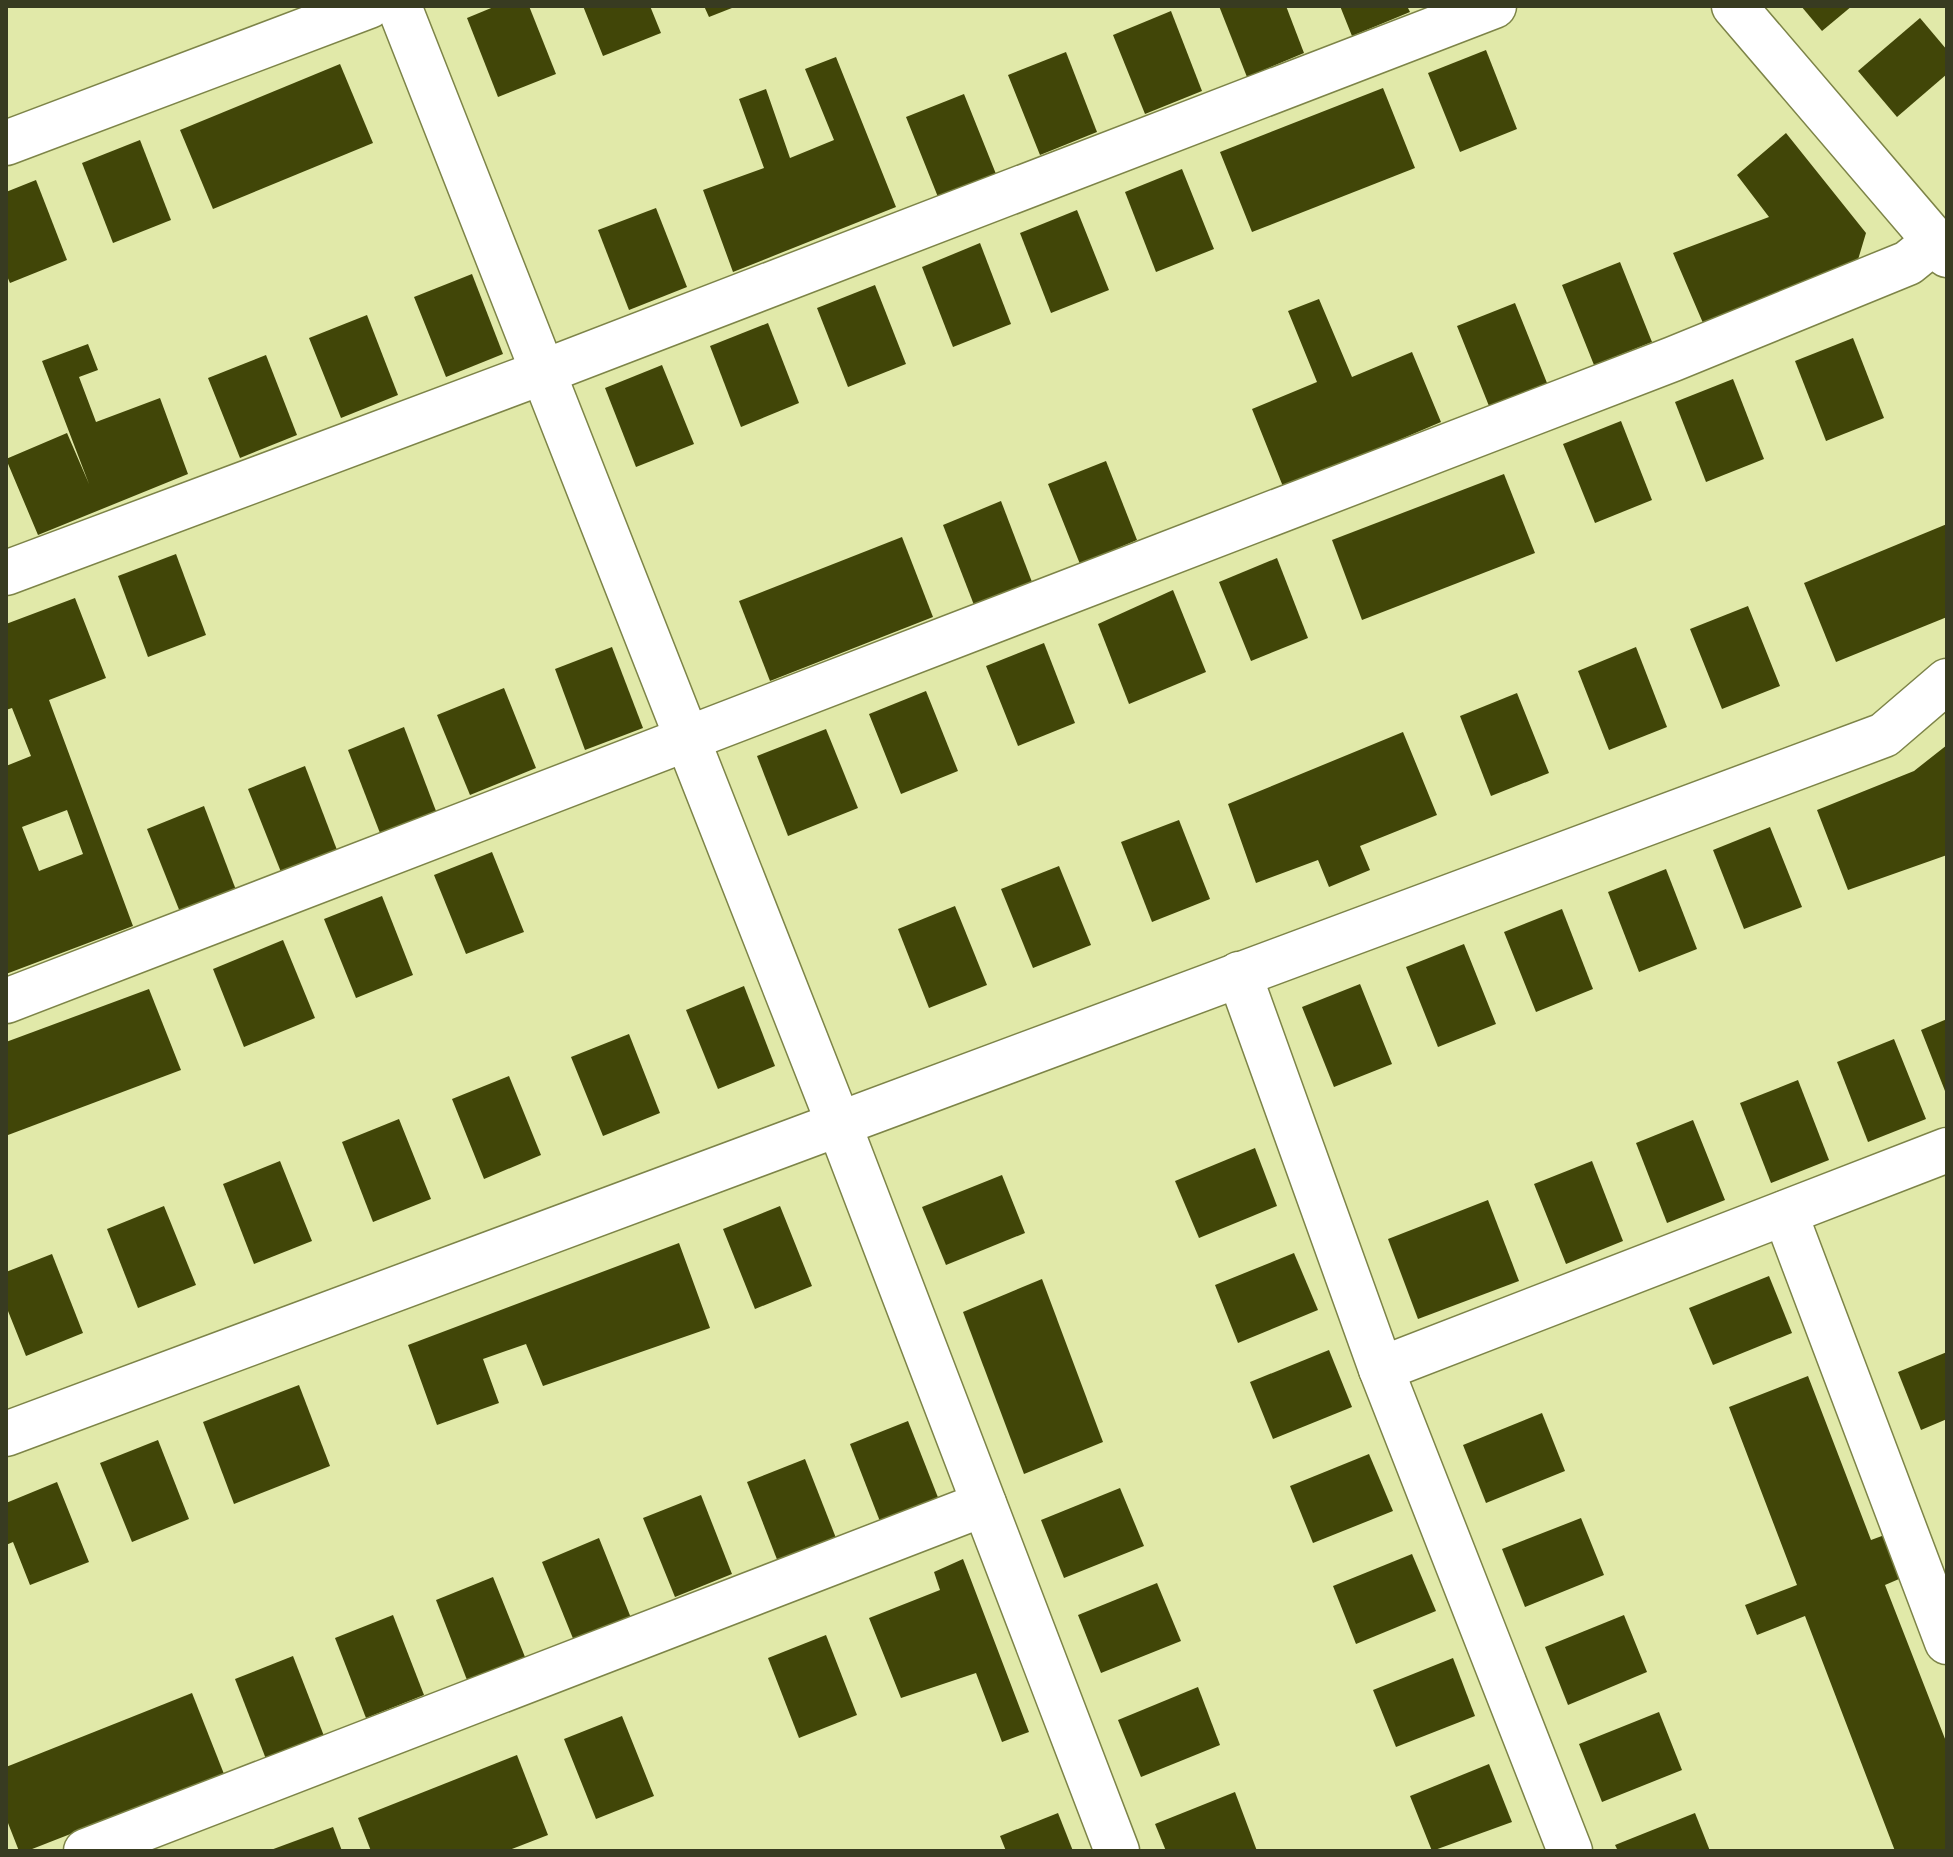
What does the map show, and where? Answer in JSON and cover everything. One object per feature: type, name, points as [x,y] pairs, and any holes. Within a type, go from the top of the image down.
[{"type":"street","points":[[6,143],[369,6]]},
{"type":"street","points":[[399,6],[838,1122],[1117,1851]]},
{"type":"street","points":[[6,573],[543,372],[1494,6]]},
{"type":"street","points":[[6,1001],[1673,359],[1941,248],[1734,6]]},
{"type":"street","points":[[6,1434],[1884,735],[1947,681]]},
{"type":"street","points":[[1239,974],[1381,1369],[1570,1851]]},
{"type":"street","points":[[1381,1369],[1947,1150]]},
{"type":"street","points":[[1785,1213],[1947,1642]]},
{"type":"street","points":[[86,1851],[984,1504]]},
{"type":"building","points":[[496,6],[529,6],[556,74],[498,97],[467,18]]},
{"type":"building","points":[[583,6],[650,6],[661,33],[603,56]]},
{"type":"building","points":[[704,6],[737,6],[709,17]]},
{"type":"building","points":[[1219,6],[1286,6],[1304,53],[1247,77]]},
{"type":"building","points":[[1340,6],[1407,6],[1410,12],[1352,36]]},
{"type":"building","points":[[1801,6],[1852,6],[1822,31]]},
{"type":"building","points":[[1171,11],[1202,91],[1145,114],[1113,35]]},
{"type":"building","points":[[1920,18],[1947,50],[1947,74],[1897,117],[1858,71]]},
{"type":"building","points":[[1486,50],[1517,129],[1460,152],[1428,73]]},
{"type":"building","points":[[1066,52],[1097,132],[1040,155],[1008,75]]},
{"type":"building","points":[[836,57],[896,207],[733,272],[703,190],[764,168],[739,99],[766,89],[790,158],[834,140],[805,69]]},
{"type":"building","points":[[340,64],[373,143],[213,209],[180,130]]},
{"type":"building","points":[[1383,88],[1415,168],[1252,232],[1220,152]]},
{"type":"building","points":[[964,94],[996,174],[938,197],[906,117]]},
{"type":"building","points":[[1786,133],[1866,233],[1857,263],[1703,323],[1673,253],[1769,217],[1737,175]]},
{"type":"building","points":[[140,140],[171,220],[113,243],[82,163]]},
{"type":"building","points":[[1182,169],[1214,249],[1156,272],[1125,192]]},
{"type":"building","points":[[36,180],[67,260],[10,283],[6,274],[6,192]]},
{"type":"building","points":[[656,208],[687,287],[629,310],[598,230]]},
{"type":"building","points":[[1077,210],[1109,290],[1051,313],[1020,233]]},
{"type":"building","points":[[980,243],[1011,324],[953,347],[922,267]]},
{"type":"building","points":[[1620,262],[1652,342],[1594,365],[1562,285]]},
{"type":"building","points":[[472,274],[503,354],[446,377],[414,297]]},
{"type":"building","points":[[875,285],[906,364],[848,387],[817,308]]},
{"type":"building","points":[[1319,299],[1352,377],[1412,352],[1441,422],[1284,489],[1252,409],[1317,382],[1288,311]]},
{"type":"building","points":[[1515,303],[1547,383],[1489,406],[1457,326]]},
{"type":"building","points":[[367,315],[398,395],[341,418],[309,338]]},
{"type":"building","points":[[768,323],[799,403],[741,427],[710,346]]},
{"type":"building","points":[[1853,338],[1884,418],[1826,441],[1795,361]]},
{"type":"building","points":[[88,344],[98,370],[79,377],[96,422],[160,398],[188,474],[38,535],[6,459],[67,433],[89,484],[42,361]]},
{"type":"building","points":[[266,355],[297,435],[240,458],[208,378]]},
{"type":"building","points":[[662,365],[694,444],[636,467],[605,388]]},
{"type":"building","points":[[1733,379],[1764,459],[1706,482],[1675,402]]},
{"type":"building","points":[[1621,421],[1652,500],[1595,523],[1563,444]]},
{"type":"building","points":[[1106,461],[1137,540],[1080,564],[1048,484]]},
{"type":"building","points":[[1504,474],[1535,553],[1362,620],[1332,540]]},
{"type":"building","points":[[1001,501],[1032,582],[974,605],[943,525]]},
{"type":"building","points":[[1947,524],[1947,617],[1836,662],[1804,583]]},
{"type":"building","points":[[902,537],[933,617],[770,681],[739,601]]},
{"type":"building","points":[[176,554],[206,635],[148,657],[118,576]]},
{"type":"building","points":[[1277,558],[1308,638],[1251,661],[1219,582]]},
{"type":"building","points":[[1173,590],[1206,672],[1129,704],[1098,624]]},
{"type":"building","points":[[75,598],[106,678],[49,700],[133,926],[6,974],[6,766],[31,756],[12,708],[6,710],[6,624]],"holes":[[[67,810],[83,854],[39,871],[22,827]]]},
{"type":"building","points":[[1748,606],[1780,686],[1722,709],[1690,629]]},
{"type":"building","points":[[1044,643],[1075,723],[1018,746],[986,666]]},
{"type":"building","points":[[612,647],[643,728],[585,750],[555,669]]},
{"type":"building","points":[[1636,647],[1667,727],[1609,750],[1578,671]]},
{"type":"building","points":[[504,688],[536,768],[470,795],[437,715]]},
{"type":"building","points":[[926,691],[958,771],[901,794],[869,714]]},
{"type":"building","points":[[1517,693],[1549,773],[1491,796],[1460,716]]},
{"type":"building","points":[[404,727],[436,811],[380,833],[348,750]]},
{"type":"building","points":[[826,729],[858,808],[788,836],[757,756]]},
{"type":"building","points":[[1403,732],[1437,815],[1360,846],[1370,870],[1329,887],[1318,860],[1256,883],[1228,804]]},
{"type":"building","points":[[1947,745],[1947,855],[1848,890],[1817,810],[1914,771]]},
{"type":"building","points":[[305,766],[337,850],[281,872],[248,789]]},
{"type":"building","points":[[204,806],[236,890],[180,912],[147,829]]},
{"type":"building","points":[[1179,820],[1210,899],[1152,922],[1121,842]]},
{"type":"building","points":[[1770,827],[1802,907],[1744,929],[1713,850]]},
{"type":"building","points":[[492,852],[524,932],[466,954],[434,875]]},
{"type":"building","points":[[1059,866],[1091,945],[1033,968],[1001,889]]},
{"type":"building","points":[[1666,869],[1697,949],[1639,972],[1608,892]]},
{"type":"building","points":[[382,896],[413,975],[356,998],[324,919]]},
{"type":"building","points":[[955,906],[987,985],[929,1008],[898,929]]},
{"type":"building","points":[[1562,909],[1593,989],[1536,1012],[1504,932]]},
{"type":"building","points":[[283,940],[315,1018],[244,1047],[213,969]]},
{"type":"building","points":[[1464,944],[1496,1024],[1438,1047],[1406,967]]},
{"type":"building","points":[[1360,984],[1392,1064],[1334,1087],[1302,1007]]},
{"type":"building","points":[[744,986],[775,1066],[718,1089],[686,1010]]},
{"type":"building","points":[[149,989],[181,1070],[8,1135],[6,1042]]},
{"type":"building","points":[[1947,1019],[1947,1096],[1921,1030]]},
{"type":"building","points":[[629,1034],[660,1113],[603,1136],[571,1057]]},
{"type":"building","points":[[1894,1039],[1926,1119],[1868,1142],[1837,1062]]},
{"type":"building","points":[[509,1076],[541,1155],[484,1179],[452,1099]]},
{"type":"building","points":[[1798,1080],[1829,1160],[1771,1183],[1740,1103]]},
{"type":"building","points":[[399,1119],[431,1199],[373,1222],[342,1142]]},
{"type":"building","points":[[1693,1120],[1725,1200],[1667,1223],[1636,1143]]},
{"type":"building","points":[[1255,1148],[1277,1206],[1199,1238],[1175,1181]]},
{"type":"building","points":[[280,1161],[312,1241],[254,1264],[223,1184]]},
{"type":"building","points":[[1592,1161],[1623,1241],[1566,1264],[1534,1184]]},
{"type":"building","points":[[1002,1175],[1025,1233],[946,1265],[922,1207]]},
{"type":"building","points":[[1488,1200],[1519,1281],[1418,1319],[1388,1239]]},
{"type":"building","points":[[164,1206],[196,1285],[138,1308],[107,1229]]},
{"type":"building","points":[[780,1206],[812,1286],[755,1309],[723,1229]]},
{"type":"building","points":[[679,1243],[710,1328],[543,1386],[526,1344],[483,1359],[499,1403],[437,1425],[408,1345]]},
{"type":"building","points":[[1294,1253],[1318,1310],[1238,1343],[1215,1285]]},
{"type":"building","points":[[52,1254],[83,1333],[26,1356],[6,1306],[6,1272]]},
{"type":"building","points":[[1769,1276],[1792,1333],[1713,1365],[1689,1308]]},
{"type":"building","points":[[1042,1279],[1103,1442],[1024,1474],[963,1312]]},
{"type":"building","points":[[1329,1350],[1352,1407],[1273,1439],[1250,1382]]},
{"type":"building","points":[[1947,1352],[1947,1419],[1921,1430],[1898,1372]]},
{"type":"building","points":[[1808,1376],[1871,1540],[1890,1533],[1906,1576],[1885,1585],[1947,1744],[1947,1851],[1895,1851],[1805,1616],[1757,1635],[1745,1605],[1797,1585],[1729,1407]]},
{"type":"building","points":[[299,1385],[330,1466],[234,1504],[203,1422]]},
{"type":"building","points":[[1542,1413],[1565,1471],[1486,1503],[1463,1445]]},
{"type":"building","points":[[908,1421],[939,1500],[881,1524],[850,1444]]},
{"type":"building","points":[[158,1440],[189,1519],[132,1542],[100,1463]]},
{"type":"building","points":[[1369,1454],[1393,1511],[1313,1543],[1290,1486]]},
{"type":"building","points":[[805,1459],[836,1538],[778,1562],[747,1482]]},
{"type":"building","points":[[57,1482],[89,1562],[30,1585],[13,1542],[6,1545],[6,1503]]},
{"type":"building","points":[[1120,1488],[1144,1546],[1064,1578],[1041,1520]]},
{"type":"building","points":[[701,1495],[732,1574],[675,1597],[643,1518]]},
{"type":"building","points":[[1581,1518],[1604,1575],[1525,1607],[1502,1549]]},
{"type":"building","points":[[599,1538],[631,1618],[574,1641],[542,1562]]},
{"type":"building","points":[[1412,1554],[1436,1611],[1356,1644],[1333,1586]]},
{"type":"building","points":[[963,1559],[1029,1732],[1002,1742],[976,1673],[901,1698],[869,1618],[940,1590],[934,1572]]},
{"type":"building","points":[[493,1577],[525,1657],[467,1680],[436,1600]]},
{"type":"building","points":[[1157,1583],[1181,1641],[1101,1673],[1078,1615]]},
{"type":"building","points":[[393,1615],[424,1695],[366,1718],[335,1638]]},
{"type":"building","points":[[1624,1615],[1647,1672],[1568,1705],[1545,1647]]},
{"type":"building","points":[[826,1635],[857,1715],[799,1738],[768,1658]]},
{"type":"building","points":[[293,1656],[324,1736],[266,1759],[235,1679]]},
{"type":"building","points":[[1453,1658],[1475,1716],[1396,1747],[1373,1690]]},
{"type":"building","points":[[1198,1687],[1220,1745],[1141,1777],[1118,1720]]},
{"type":"building","points":[[192,1693],[224,1774],[27,1851],[19,1851],[6,1818],[6,1767]]},
{"type":"building","points":[[1659,1712],[1682,1770],[1602,1802],[1579,1744]]},
{"type":"building","points":[[622,1716],[654,1796],[596,1819],[564,1739]]},
{"type":"building","points":[[517,1755],[548,1835],[507,1851],[371,1851],[358,1818]]},
{"type":"building","points":[[1489,1764],[1512,1822],[1432,1851],[1410,1796]]},
{"type":"building","points":[[1235,1792],[1257,1851],[1166,1851],[1155,1824]]},
{"type":"building","points":[[1058,1813],[1073,1851],[1006,1851],[1000,1836]]},
{"type":"building","points":[[1695,1813],[1710,1851],[1618,1851],[1615,1845]]},
{"type":"building","points":[[333,1827],[342,1851],[268,1851]]}]
